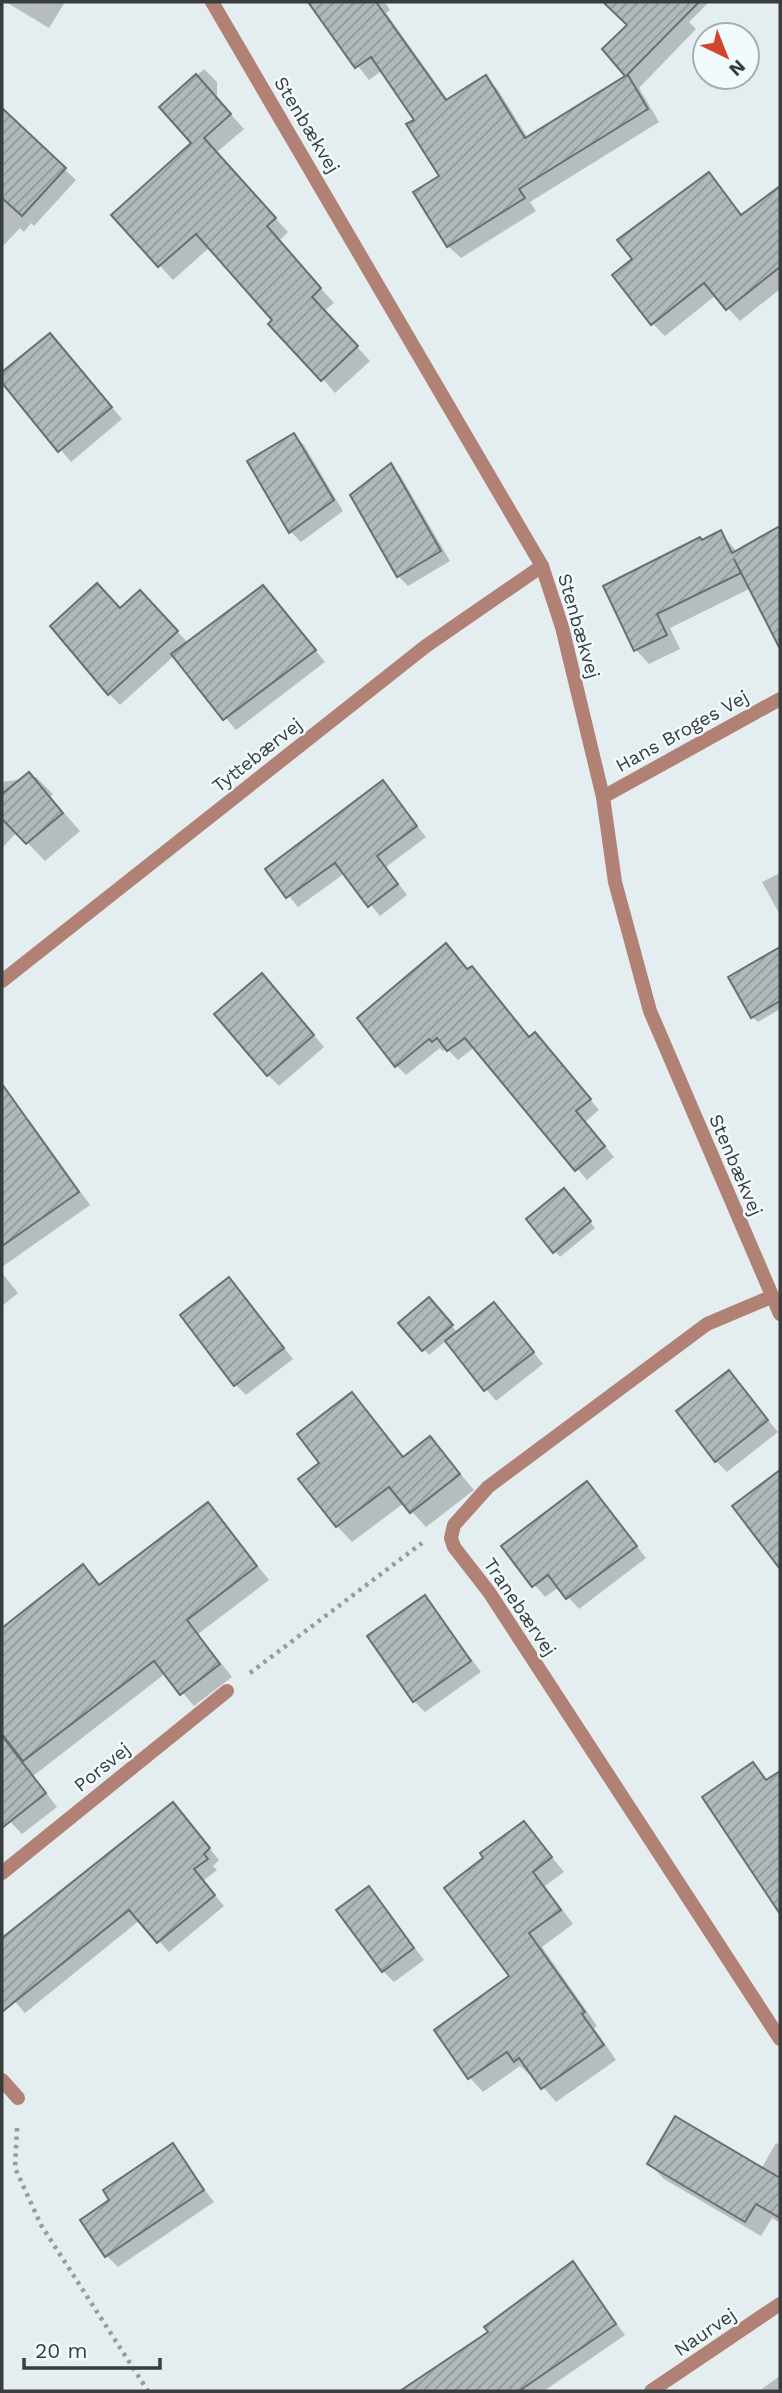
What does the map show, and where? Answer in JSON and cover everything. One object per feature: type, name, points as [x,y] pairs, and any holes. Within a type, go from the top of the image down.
[{"type":"street","name":"Stenbækvej","points":[[212,2],[542,566],[562,627],[603,797],[615,882],[650,1011],[780,1314]]},
{"type":"street","name":"Tyttebærvej","points":[[2,981],[426,646],[542,566]]},
{"type":"street","name":"Hans Broges Vej","points":[[603,797],[780,699]]},
{"type":"street","points":[[451,1538],[460,1515],[495,1482],[707,1324],[772,1297]]},
{"type":"street","name":"Tranebærvej","points":[[451,1538],[454,1547],[489,1592],[780,2039]]},
{"type":"street","name":"Porsvej","points":[[2,1873],[227,1691]]},
{"type":"street","points":[[2,2080],[18,2098]]},
{"type":"street","name":"Naurvej","points":[[651,2391],[780,2304]]},
{"type":"path","points":[[227,1691],[426,1540],[451,1538]]},
{"type":"path","points":[[18,2098],[15,2168],[41,2225],[148,2391]]},
{"type":"building","points":[[308,2],[376,2],[446,100],[486,75],[525,138],[625,76],[602,49],[627,25],[603,2],[699,2],[626,76],[628,75],[648,109],[519,189],[525,198],[447,247],[413,192],[439,176],[406,124],[414,120],[371,57],[355,68]]},
{"type":"building","points":[[196,74],[231,114],[204,138],[276,218],[267,226],[321,288],[312,297],[358,346],[321,381],[268,324],[272,320],[196,234],[158,267],[111,215],[191,143],[159,107]]},
{"type":"building","points":[[2,108],[66,168],[22,216],[2,198]]},
{"type":"building","points":[[709,172],[741,215],[780,186],[780,267],[726,310],[704,283],[651,325],[612,275],[632,259],[617,240]]},
{"type":"building","points":[[50,333],[112,407],[58,452],[2,383],[2,372]]},
{"type":"building","points":[[294,433],[334,500],[289,533],[247,461]]},
{"type":"building","points":[[391,463],[441,551],[397,577],[350,495]]},
{"type":"building","points":[[780,526],[780,649],[734,559],[741,573],[657,614],[667,635],[634,651],[603,586],[700,537],[702,540],[721,530],[732,553]]},
{"type":"building","points":[[97,583],[120,608],[140,590],[178,631],[108,695],[50,626]]},
{"type":"building","points":[[263,585],[316,650],[223,720],[171,654]]},
{"type":"building","points":[[29,772],[63,813],[26,844],[2,819],[2,794]]},
{"type":"building","points":[[383,780],[417,826],[377,856],[398,884],[368,907],[335,863],[286,898],[265,869]]},
{"type":"building","points":[[446,943],[467,969],[472,966],[529,1037],[535,1032],[591,1099],[576,1111],[605,1146],[575,1171],[465,1038],[447,1051],[437,1038],[432,1042],[429,1039],[395,1067],[357,1018]]},
{"type":"building","points":[[780,947],[780,1001],[751,1018],[728,977]]},
{"type":"building","points":[[262,973],[314,1035],[267,1076],[214,1014]]},
{"type":"building","points":[[2,1084],[79,1192],[2,1246]]},
{"type":"building","points":[[564,1188],[591,1221],[553,1253],[526,1219]]},
{"type":"building","points":[[229,1277],[284,1348],[234,1386],[180,1315]]},
{"type":"building","points":[[429,1297],[453,1325],[422,1351],[398,1323]]},
{"type":"building","points":[[494,1302],[534,1352],[484,1391],[445,1341]]},
{"type":"building","points":[[729,1370],[768,1420],[715,1462],[676,1411]]},
{"type":"building","points":[[352,1392],[403,1457],[430,1436],[460,1474],[410,1513],[389,1487],[336,1527],[298,1479],[319,1463],[297,1434]]},
{"type":"building","points":[[780,1470],[780,1569],[732,1506]]},
{"type":"building","points":[[587,1481],[637,1546],[566,1599],[548,1575],[532,1587],[501,1546]]},
{"type":"building","points":[[208,1502],[257,1566],[187,1620],[220,1664],[180,1695],[154,1661],[23,1761],[2,1734],[2,1628],[83,1564],[99,1585]]},
{"type":"building","points":[[425,1595],[471,1661],[413,1702],[367,1636]]},
{"type":"building","points":[[2,1736],[46,1793],[2,1828]]},
{"type":"building","points":[[753,1762],[766,1780],[780,1771],[780,1914],[702,1797]]},
{"type":"building","points":[[173,1802],[210,1848],[204,1854],[208,1859],[194,1869],[215,1895],[157,1943],[129,1910],[2,2012],[2,1938]]},
{"type":"building","points":[[524,1821],[552,1857],[533,1872],[561,1910],[529,1933],[585,2012],[582,2014],[604,2045],[541,2089],[519,2058],[514,2062],[507,2052],[468,2079],[434,2030],[509,1976],[444,1888],[483,1858],[480,1853]]},
{"type":"building","points":[[369,1886],[414,1948],[382,1972],[336,1910]]},
{"type":"building","points":[[675,2116],[780,2178],[780,2218],[756,2204],[745,2222],[647,2164]]},
{"type":"building","points":[[173,2143],[204,2190],[105,2257],[80,2220],[109,2200],[103,2190]]},
{"type":"building","points":[[573,2261],[616,2324],[519,2391],[400,2391],[488,2332],[484,2327]]}]
